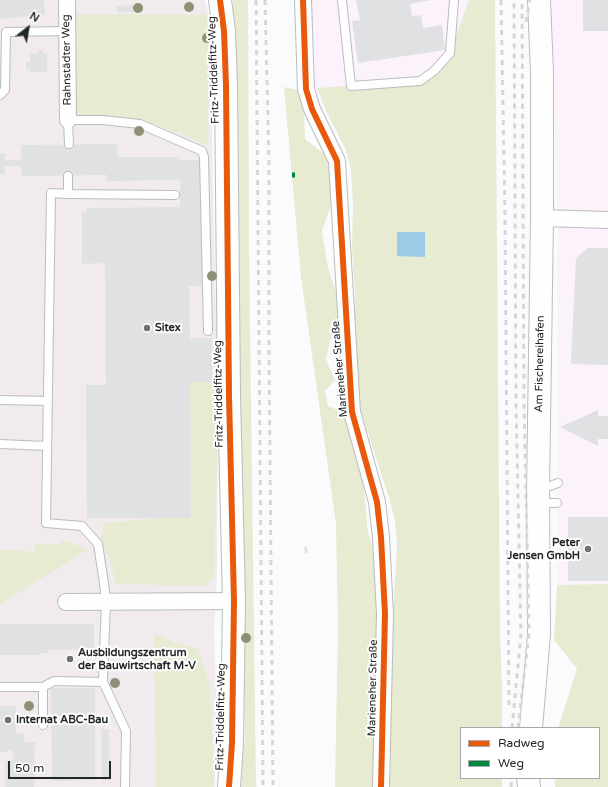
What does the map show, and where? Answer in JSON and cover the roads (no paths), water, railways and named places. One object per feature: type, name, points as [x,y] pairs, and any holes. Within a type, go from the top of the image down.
[{"type":"street","name":"Rahnstädter Weg","points":[[66,0],[68,120]]},
{"type":"street","name":"Fritz-Triddelfitz-Weg","points":[[220,0],[224,31],[226,85],[229,396],[234,601],[232,743],[229,787]]},
{"type":"street","name":"Marieneher Straße","points":[[302,0],[306,89],[312,109],[337,161],[352,412],[377,502],[381,537],[385,614],[381,787]]},
{"type":"street","name":"Am Fischereihafen","points":[[531,727],[548,495],[542,218],[542,72],[539,0]]},
{"type":"street","points":[[542,218],[608,220]]},
{"type":"street","points":[[66,602],[234,601]]},
{"type":"lane","points":[[342,0],[351,86],[420,81],[434,71],[450,53],[454,0]]},
{"type":"lane","points":[[0,95],[5,90],[6,32],[67,31]]},
{"type":"lane","points":[[69,144],[68,120],[102,120],[140,124],[202,151],[204,157],[208,331]]},
{"type":"lane","points":[[68,176],[68,194]]},
{"type":"lane","points":[[125,787],[126,732],[104,682],[106,601],[98,544],[82,526],[46,524],[51,193],[175,195]]},
{"type":"lane","points":[[0,400],[48,401]]},
{"type":"lane","points":[[0,444],[47,446]]},
{"type":"lane","points":[[0,687],[43,687],[54,681],[104,682]]},
{"type":"lane","points":[[43,687],[44,725]]},
{"type":"water","points":[[397,232],[425,232],[425,257],[397,256]]},
{"type":"railway","points":[[256,0],[263,787]]},
{"type":"railway","points":[[265,0],[269,161],[269,352],[273,787]]},
{"type":"railway","points":[[501,0],[505,214],[509,708]]},
{"type":"railway","points":[[512,727],[521,635],[516,403],[514,0]]},
{"type":"railway","points":[[518,727],[529,633],[524,403],[522,0]]},
{"type":"railway","points":[[526,22],[530,0]]},
{"type":"railway","points":[[511,787],[512,779]]},
{"type":"place","name":"Sitex","points":[[147,328]]},
{"type":"place","name":"Peter Jensen GmbH","points":[[588,549]]},
{"type":"place","name":"Ausbildungszentrum der Bauwirtschaft M-V","points":[[70,659]]},
{"type":"place","name":"Internat ABC-Bau","points":[[8,720]]}]
